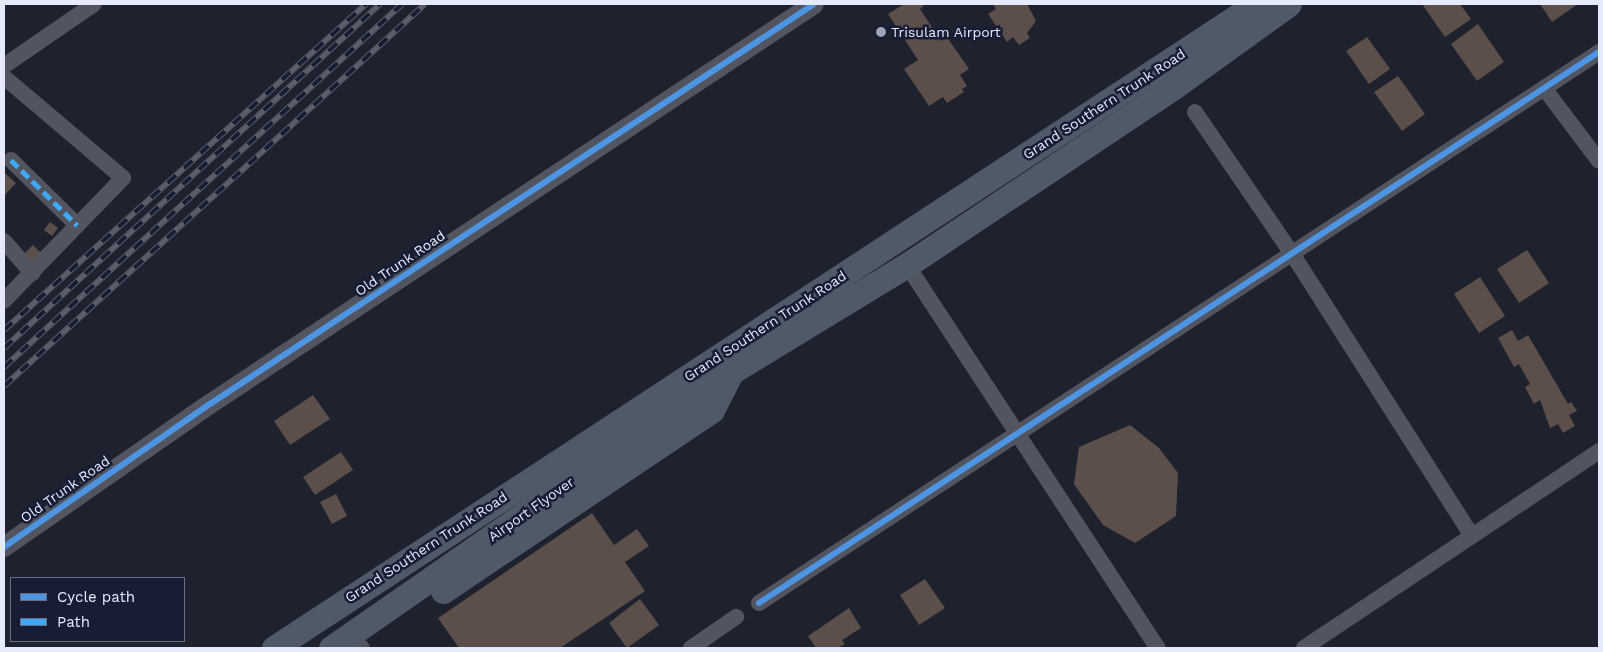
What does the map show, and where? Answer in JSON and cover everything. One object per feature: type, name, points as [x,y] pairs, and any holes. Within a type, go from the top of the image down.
[{"type":"main road","name":"Grand Southern Trunk Road","points":[[274,648],[1256,4]]},
{"type":"main road","name":"Grand Southern Trunk Road","points":[[732,371],[907,265],[1175,86],[1289,4]]},
{"type":"main road","name":"Airport Flyover","points":[[332,648],[732,371]]},
{"type":"main road","points":[[361,648],[712,410],[732,371]]},
{"type":"street","points":[[4,66],[94,4]]},
{"type":"street","name":"Old Trunk Road","points":[[4,547],[210,404],[814,4]]},
{"type":"street","points":[[759,604],[1020,435],[1599,52]]},
{"type":"street","points":[[4,77],[123,178],[4,300]]},
{"type":"street","points":[[1544,88],[1599,161]]},
{"type":"street","points":[[1195,112],[1293,255],[1472,536]]},
{"type":"street","points":[[11,160],[78,226]]},
{"type":"street","points":[[4,241],[32,273]]},
{"type":"street","points":[[907,265],[1158,648]]},
{"type":"street","points":[[1304,648],[1599,450]]},
{"type":"street","points":[[691,648],[736,617]]},
{"type":"building","points":[[904,4],[925,4],[920,9],[941,41],[947,37],[969,69],[960,75],[967,86],[962,89],[964,92],[947,103],[943,97],[929,106],[904,69],[918,60],[888,14]]},
{"type":"building","points":[[993,4],[1027,4],[1036,21],[1027,33],[1030,38],[1019,45],[1013,37],[1007,42],[988,14],[996,9]]},
{"type":"building","points":[[1422,4],[1460,4],[1471,19],[1445,37]]},
{"type":"building","points":[[1540,4],[1578,4],[1552,22]]},
{"type":"building","points":[[1478,24],[1504,62],[1477,81],[1451,44]]},
{"type":"building","points":[[1367,37],[1390,69],[1369,84],[1346,51]]},
{"type":"building","points":[[1398,76],[1425,114],[1402,131],[1374,92]]},
{"type":"building","points":[[4,174],[16,183],[4,196]]},
{"type":"building","points":[[50,222],[58,228],[52,236],[44,230]]},
{"type":"building","points":[[33,245],[41,253],[31,262],[24,254]]},
{"type":"building","points":[[1527,250],[1549,283],[1519,303],[1497,269]]},
{"type":"building","points":[[1480,277],[1505,316],[1479,333],[1454,294]]},
{"type":"building","points":[[1512,330],[1518,341],[1528,335],[1568,404],[1571,402],[1577,411],[1569,415],[1575,426],[1563,433],[1558,424],[1550,428],[1540,400],[1534,404],[1525,387],[1530,384],[1519,364],[1514,367],[1498,338]]},
{"type":"building","points":[[313,395],[330,419],[290,445],[274,421]]},
{"type":"building","points":[[1130,425],[1159,448],[1178,473],[1176,516],[1135,543],[1103,525],[1074,484],[1079,447]]},
{"type":"building","points":[[341,452],[353,470],[315,495],[303,477]]},
{"type":"building","points":[[336,494],[347,516],[332,524],[320,502]]},
{"type":"building","points":[[592,513],[614,545],[637,529],[649,546],[625,562],[645,591],[560,648],[459,648],[438,618]]},
{"type":"building","points":[[925,579],[945,608],[919,625],[900,595]]},
{"type":"building","points":[[640,599],[659,625],[627,648],[609,623]]},
{"type":"building","points":[[849,608],[861,628],[842,640],[845,644],[838,648],[816,648],[808,636]]},
{"type":"railway","points":[[4,330],[366,4]]},
{"type":"railway","points":[[4,348],[380,4]]},
{"type":"railway","points":[[4,367],[402,4]]},
{"type":"railway","points":[[4,386],[425,4]]},
{"type":"marked path","points":[[11,160],[77,225]]},
{"type":"cycle path","points":[[4,547],[210,404],[814,4]]},
{"type":"cycle path","points":[[759,603],[1599,52]]},
{"type":"place","name":"Trisulam Airport","points":[[881,32]]}]
